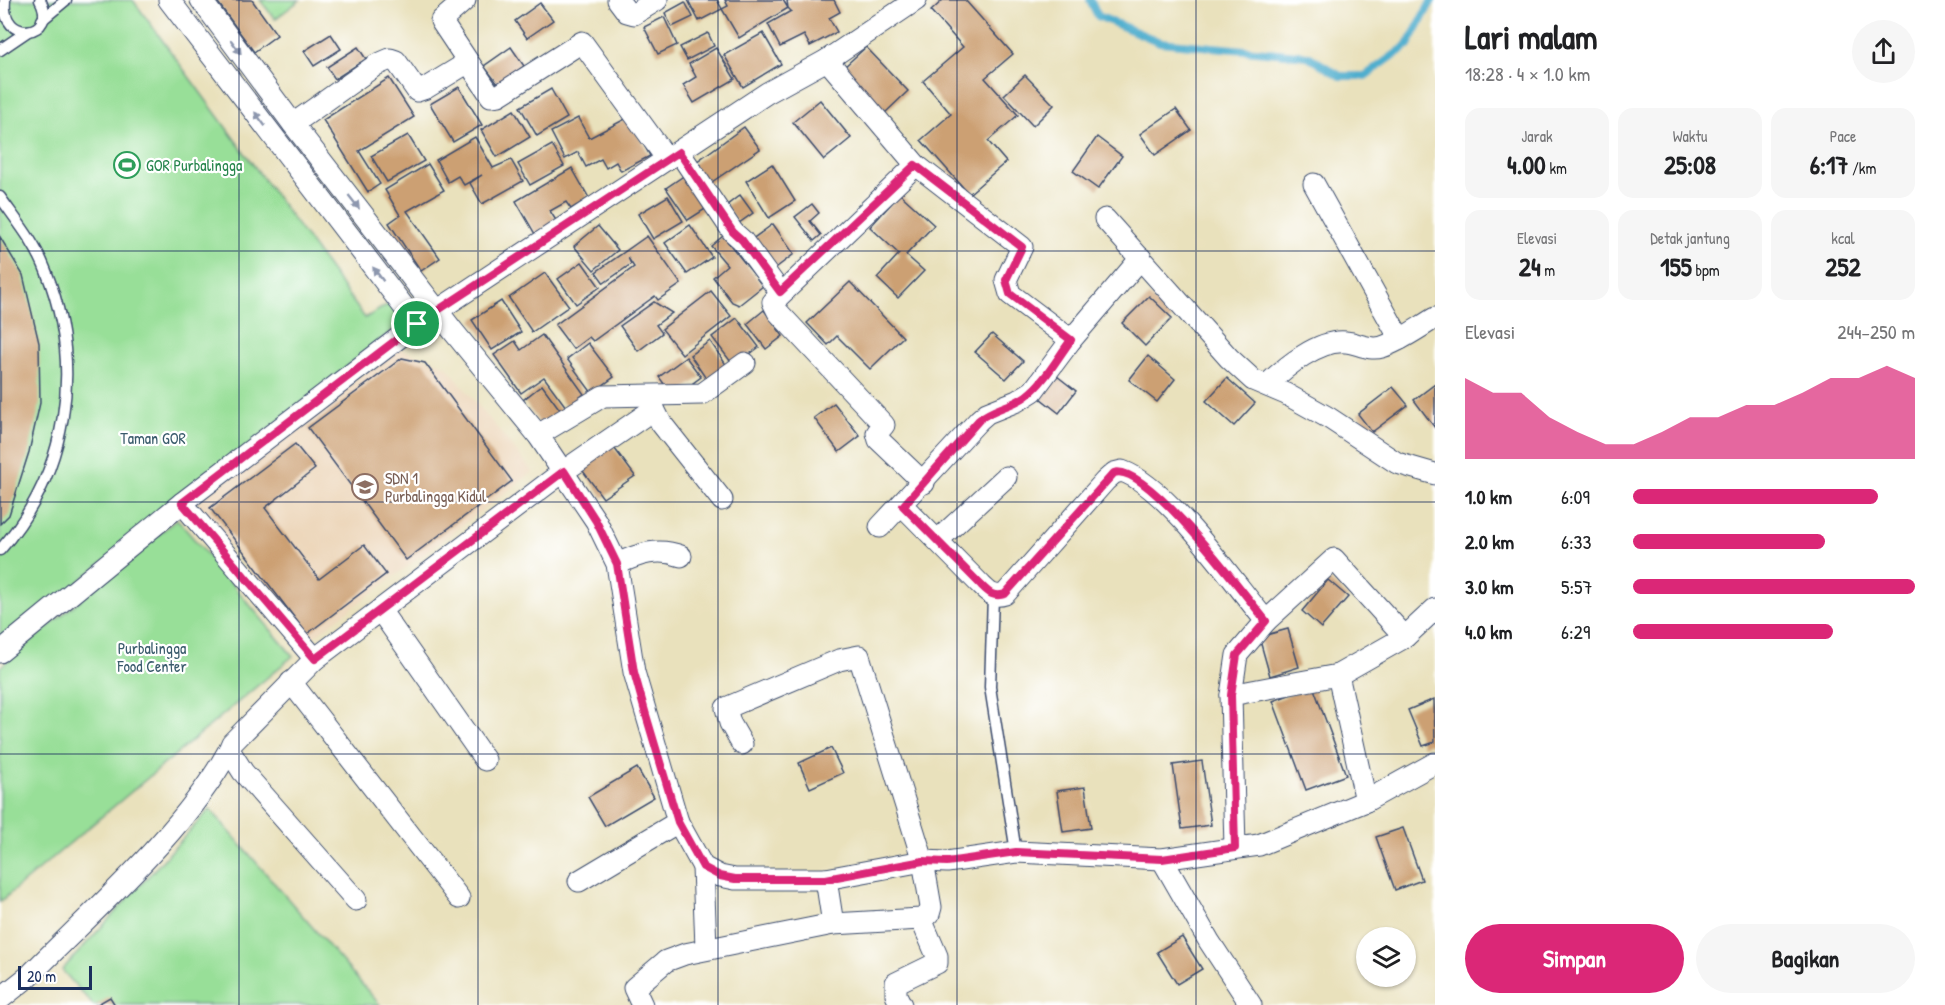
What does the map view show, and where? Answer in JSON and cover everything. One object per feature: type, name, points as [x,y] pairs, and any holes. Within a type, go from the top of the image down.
[{"type":"street","points":[[169,0],[417,324],[453,331]]},
{"type":"street","points":[[201,0],[293,124],[453,331],[538,435],[596,521],[617,564],[634,672],[678,822],[703,867],[704,937]]},
{"type":"street","points":[[465,0],[441,21],[489,94],[494,96],[579,43],[586,43],[733,232],[742,240],[780,292]]},
{"type":"street","points":[[618,0],[630,14],[637,13],[657,0]]},
{"type":"street","points":[[0,652],[182,503],[417,324],[767,93],[827,60],[916,0]]},
{"type":"street","points":[[293,124],[376,65],[390,59],[396,61],[417,91],[467,63]]},
{"type":"street","points":[[827,60],[915,165],[1022,247],[1006,280],[1010,294],[1071,340]]},
{"type":"street","points":[[915,165],[772,302],[778,312],[884,425],[877,433],[879,440],[924,483]]},
{"type":"street","points":[[1314,184],[1400,339]]},
{"type":"street","points":[[1105,219],[1229,358],[1253,380],[1329,418],[1398,463],[1435,474]]},
{"type":"street","points":[[880,527],[903,506],[979,420],[987,413],[1017,401],[1032,391],[1071,340],[1142,258]]},
{"type":"street","points":[[1267,385],[1279,373],[1323,346],[1348,342],[1360,347],[1380,347],[1400,339],[1435,318]]},
{"type":"street","points":[[538,435],[603,396],[651,402],[702,394],[745,363]]},
{"type":"street","points":[[0,999],[29,976],[187,813],[214,778],[232,743],[315,659],[564,471],[651,402]]},
{"type":"street","points":[[651,402],[661,423],[722,500]]},
{"type":"street","points":[[903,506],[993,596],[1005,594],[1105,481],[1114,473],[1122,471],[1141,481],[1188,527],[1266,621]]},
{"type":"street","points":[[938,540],[1006,477]]},
{"type":"street","points":[[182,503],[315,659]]},
{"type":"street","points":[[617,564],[641,553],[668,551],[681,556]]},
{"type":"street","points":[[1235,848],[1231,695],[1237,655],[1266,621],[1334,559],[1405,637]]},
{"type":"street","points":[[1231,695],[1338,675],[1405,637],[1435,609]]},
{"type":"street","points":[[380,610],[485,760]]},
{"type":"street","points":[[742,744],[730,723],[726,708],[839,660],[859,656],[923,865],[926,913],[937,956],[937,963],[896,983],[896,995],[901,1005]]},
{"type":"street","points":[[1338,675],[1366,801]]},
{"type":"street","points":[[291,682],[459,898]]},
{"type":"street","points":[[229,750],[243,772],[356,900]]},
{"type":"street","points":[[703,867],[720,876],[735,879],[826,884],[923,865],[1016,852],[1162,859],[1259,845],[1366,801],[1435,763]]},
{"type":"street","points":[[579,881],[678,822]]},
{"type":"street","points":[[1162,859],[1209,941],[1251,1005]]},
{"type":"street","points":[[826,884],[832,917]]},
{"type":"street","points":[[642,1005],[634,988],[666,961],[704,937],[832,917],[926,913]]},
{"type":"lane","points":[[40,0],[44,12],[42,20]]},
{"type":"lane","points":[[0,51],[66,0]]},
{"type":"lane","points":[[2,5],[2,14],[12,28],[28,31]]},
{"type":"lane","points":[[0,197],[25,232],[46,269],[63,336],[68,381],[58,448],[42,488],[18,529],[0,550]]},
{"type":"lane","points":[[993,596],[990,687],[1016,852]]},
{"type":"shaded area","name":"SDN 1 Purbalingga Kidul","points":[[397,348],[446,366],[533,472],[304,644],[197,503]]},
{"type":"green space","name":"GOR Purbalingga","points":[[0,0],[133,0],[365,318],[394,301],[410,316],[0,645]]},
{"type":"green space","points":[[260,0],[300,0],[275,19]]},
{"type":"green space","name":"Purbalingga Food Center","points":[[177,519],[293,656],[0,902],[0,667]]},
{"type":"green space","points":[[210,809],[380,1005],[93,1005],[62,970]]},
{"type":"building","points":[[216,0],[252,0],[277,35],[254,52]]},
{"type":"building","points":[[688,0],[717,0],[722,9],[699,21]]},
{"type":"building","points":[[725,0],[783,0],[788,8],[739,38],[722,9],[728,6]]},
{"type":"building","points":[[787,0],[834,0],[840,12],[829,18],[837,32],[810,46],[804,35],[780,47],[768,24],[791,11]]},
{"type":"building","points":[[943,0],[965,0],[1013,54],[985,78],[1018,115],[988,141],[1006,162],[969,194],[921,140],[951,114],[923,81],[963,47],[931,11]]},
{"type":"building","points":[[685,2],[693,17],[672,27],[665,13]]},
{"type":"building","points":[[540,3],[553,20],[527,38],[515,21]]},
{"type":"building","points":[[664,17],[677,45],[658,54],[644,27]]},
{"type":"building","points":[[708,33],[714,46],[687,60],[680,47]]},
{"type":"building","points":[[763,33],[781,64],[743,87],[724,55]]},
{"type":"building","points":[[331,34],[341,49],[314,66],[304,51]]},
{"type":"building","points":[[358,47],[366,59],[335,79],[327,67]]},
{"type":"building","points":[[511,47],[524,66],[498,84],[484,66]]},
{"type":"building","points":[[866,47],[908,91],[885,113],[843,68]]},
{"type":"building","points":[[716,48],[735,79],[694,103],[683,85],[696,77],[689,64]]},
{"type":"building","points":[[1025,75],[1054,105],[1033,126],[1004,95]]},
{"type":"building","points":[[389,78],[414,117],[359,151],[380,184],[368,192],[323,120]]},
{"type":"building","points":[[459,87],[482,125],[453,142],[430,104]]},
{"type":"building","points":[[551,89],[567,118],[537,136],[520,107]]},
{"type":"building","points":[[820,100],[851,138],[824,160],[793,122]]},
{"type":"building","points":[[1176,109],[1191,130],[1155,155],[1140,134]]},
{"type":"building","points":[[514,110],[530,137],[497,157],[481,130]]},
{"type":"building","points":[[629,117],[650,156],[621,171],[616,162],[606,168],[601,159],[586,167],[578,152],[565,159],[551,132],[578,118],[589,138]]},
{"type":"building","points":[[744,127],[760,149],[706,186],[692,165]]},
{"type":"building","points":[[408,135],[424,161],[387,182],[371,156]]},
{"type":"building","points":[[475,137],[493,168],[511,160],[523,181],[482,204],[470,183],[482,175],[464,185],[458,176],[448,182],[436,160]]},
{"type":"building","points":[[1097,137],[1122,156],[1098,189],[1073,171]]},
{"type":"building","points":[[552,145],[564,166],[530,185],[518,164]]},
{"type":"building","points":[[428,164],[444,190],[407,211],[440,258],[421,271],[389,223],[400,215],[385,190]]},
{"type":"building","points":[[772,164],[795,201],[769,218],[746,181]]},
{"type":"building","points":[[572,168],[589,198],[571,209],[566,202],[550,211],[557,222],[535,234],[516,201]]},
{"type":"building","points":[[688,173],[710,206],[688,220],[666,188]]},
{"type":"building","points":[[900,194],[934,225],[906,255],[924,271],[898,298],[877,278],[899,254],[870,227]]},
{"type":"building","points":[[740,195],[753,213],[739,223],[726,206]]},
{"type":"building","points":[[668,196],[683,221],[653,239],[638,214]]},
{"type":"building","points":[[812,204],[819,213],[810,221],[821,235],[814,241],[795,217]]},
{"type":"building","points":[[773,224],[794,254],[773,270],[751,240]]},
{"type":"building","points":[[690,225],[712,257],[687,274],[665,243]]},
{"type":"building","points":[[598,226],[618,250],[594,270],[574,246]]},
{"type":"building","points":[[647,236],[681,284],[658,300],[655,296],[593,341],[589,337],[573,349],[555,325],[634,267],[628,258],[631,264],[604,283],[596,272]]},
{"type":"building","points":[[723,236],[763,286],[739,305],[732,302],[713,277],[727,265],[711,246]]},
{"type":"building","points":[[0,237],[23,275],[39,343],[40,403],[29,452],[9,515],[0,524]]},
{"type":"building","points":[[582,262],[600,287],[576,304],[558,279]]},
{"type":"building","points":[[545,273],[569,306],[532,332],[509,298]]},
{"type":"building","points":[[850,282],[903,337],[870,369],[837,336],[828,345],[807,323]]},
{"type":"building","points":[[711,291],[731,316],[682,354],[662,329]]},
{"type":"building","points":[[1149,296],[1172,318],[1145,346],[1122,323]]},
{"type":"building","points":[[501,301],[521,332],[492,350],[472,320]]},
{"type":"building","points":[[654,302],[672,313],[656,325],[662,333],[638,351],[620,326]]},
{"type":"building","points":[[764,310],[783,336],[766,349],[747,324]]},
{"type":"building","points":[[737,318],[759,347],[734,366],[712,337]]},
{"type":"building","points":[[992,334],[1023,361],[1006,379],[975,352]]},
{"type":"building","points":[[542,335],[584,394],[566,407],[544,377],[521,393],[494,355],[515,341],[521,350]]},
{"type":"building","points":[[710,341],[729,369],[709,383],[690,355]]},
{"type":"building","points":[[588,343],[614,377],[592,393],[567,359]]},
{"type":"building","points":[[1148,356],[1175,379],[1157,402],[1129,380]]},
{"type":"building","points":[[686,357],[701,377],[682,391],[670,392],[659,377]]},
{"type":"building","name":"SDN 1 Purbalingga Kidul","points":[[402,358],[425,363],[512,481],[406,560],[308,428]]},
{"type":"building","points":[[1057,376],[1076,391],[1059,413],[1040,398]]},
{"type":"building","points":[[1227,378],[1255,403],[1234,426],[1206,401]]},
{"type":"building","points":[[1435,384],[1435,428],[1414,400]]},
{"type":"building","points":[[542,385],[561,411],[541,425],[523,400]]},
{"type":"building","points":[[1393,387],[1408,405],[1372,432],[1358,414]]},
{"type":"building","points":[[834,403],[860,436],[839,452],[814,418]]},
{"type":"building","name":"SDN 1 Purbalingga Kidul","points":[[295,444],[315,469],[265,508],[319,579],[364,545],[386,574],[307,634],[210,508]]},
{"type":"building","points":[[612,445],[635,476],[603,498],[580,467]]},
{"type":"building","points":[[1328,580],[1348,597],[1321,628],[1302,611]]},
{"type":"building","points":[[1288,629],[1299,667],[1270,676],[1259,637]]},
{"type":"building","points":[[1313,686],[1346,775],[1306,790],[1273,701]]},
{"type":"building","points":[[1434,699],[1435,742],[1423,746],[1408,710]]},
{"type":"building","points":[[831,748],[843,773],[810,788],[799,763]]},
{"type":"building","points":[[1202,761],[1211,825],[1182,829],[1173,765]]},
{"type":"building","points":[[637,768],[654,797],[605,826],[588,797]]},
{"type":"building","points":[[1085,787],[1091,828],[1063,832],[1057,791]]},
{"type":"building","points":[[1403,828],[1422,880],[1395,890],[1376,837]]},
{"type":"building","points":[[1182,937],[1202,969],[1177,984],[1157,952]]},
{"type":"building","points":[[110,997],[115,1005],[96,1005]]},
{"type":"waterway","points":[[1090,0],[1098,16],[1160,42],[1308,56],[1340,76],[1365,76],[1408,45],[1432,0]]},
{"type":"place","name":"GOR Purbalingga","points":[[127,165]]},
{"type":"place","name":"SDN 1 Purbalingga Kidul","points":[[365,487]]},
{"type":"route","points":[[679,152],[735,235],[742,240],[780,292],[855,224],[915,165],[1022,247],[1019,258],[1006,280],[1006,287],[1010,294],[1071,340],[1032,391],[1007,407],[987,413],[979,420],[903,506],[980,584],[993,596],[1000,596],[1005,594],[1114,473],[1122,471],[1129,473],[1158,496],[1188,527],[1266,621],[1252,634],[1237,655],[1231,695],[1235,848],[1162,859],[1016,852],[947,862],[923,861],[826,879],[758,881],[735,879],[720,876],[703,867],[693,853],[678,822],[666,774],[646,715],[634,672],[617,564],[596,521],[564,471],[315,659],[182,503],[417,324],[679,152]]},
{"type":"park label","name":"Taman GOR","points":[[153,438]]}]
